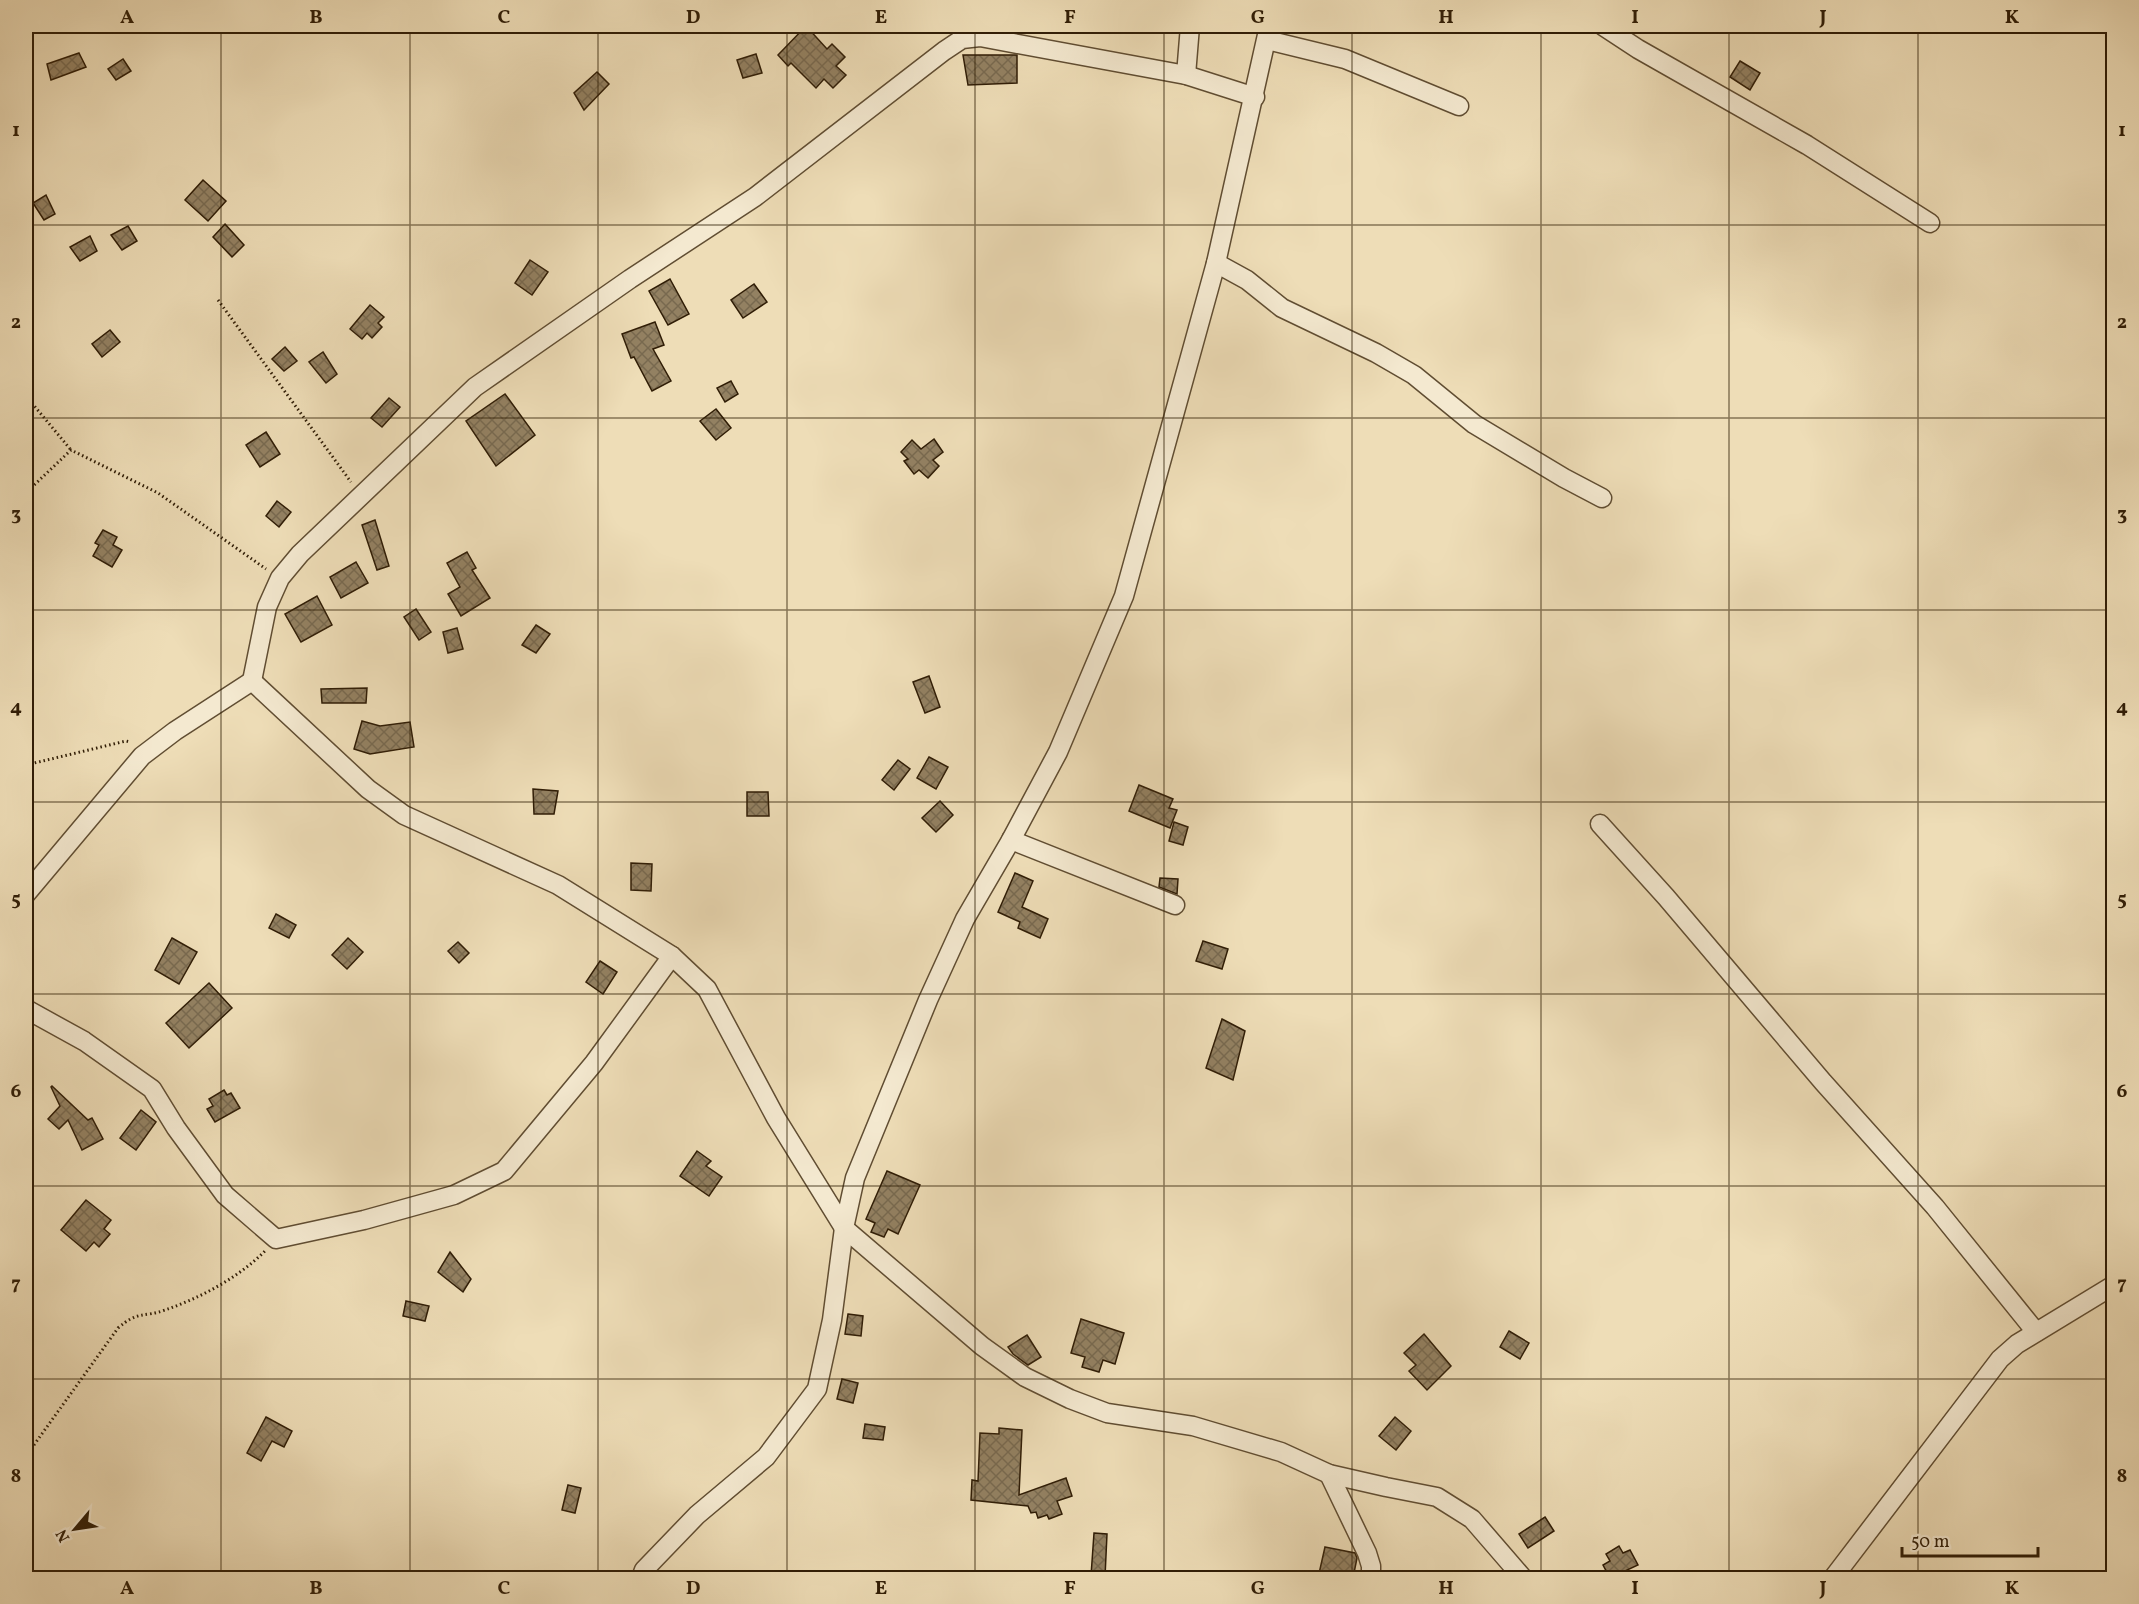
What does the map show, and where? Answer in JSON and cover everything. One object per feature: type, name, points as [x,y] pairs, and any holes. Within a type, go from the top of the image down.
[{"type":"street","points":[[1186,75],[1190,26]]},
{"type":"street","points":[[1604,26],[1638,49],[1807,145],[1930,223]]},
{"type":"street","points":[[641,1578],[644,1570],[696,1515],[766,1458],[817,1389],[832,1320],[844,1228],[855,1178],[928,1000],[965,919],[1058,752],[1124,596],[1216,262],[1268,33],[1345,59],[1460,106]]},
{"type":"street","points":[[26,894],[142,756],[252,681],[267,607],[280,578],[300,554],[475,387],[630,279],[755,197],[917,70],[962,39],[980,37],[1186,75],[1255,97]]},
{"type":"street","points":[[1216,262],[1247,280],[1282,309],[1376,353],[1414,375],[1474,424],[1602,498]]},
{"type":"street","points":[[252,681],[368,789],[404,815],[558,885],[672,956],[707,989],[776,1118],[844,1228],[982,1346],[1025,1377],[1070,1399],[1107,1413],[1193,1426],[1281,1452],[1329,1474],[1437,1497],[1472,1518],[1523,1578]]},
{"type":"street","points":[[1600,824],[1666,897],[1823,1082],[1935,1207],[2036,1332]]},
{"type":"street","points":[[1011,840],[1175,905]]},
{"type":"street","points":[[26,1009],[84,1041],[152,1089],[176,1128],[225,1195],[276,1239],[364,1220],[454,1195],[504,1171],[594,1062],[672,956]]},
{"type":"street","points":[[1833,1578],[2000,1359],[2017,1344],[2114,1285]]},
{"type":"street","points":[[1329,1474],[1366,1553],[1371,1566],[1371,1578]]},
{"type":"path","points":[[218,300],[275,375],[361,496]]},
{"type":"path","points":[[26,396],[71,450],[158,493],[280,578]]},
{"type":"path","points":[[31,488],[71,450]]},
{"type":"path","points":[[26,765],[126,741],[153,748]]},
{"type":"path","points":[[26,1456],[118,1328],[138,1315],[162,1311],[208,1292],[255,1262],[276,1239]]},
{"type":"building","points":[[806,26],[827,49],[832,44],[845,57],[836,66],[846,75],[833,88],[824,79],[816,88],[791,63],[788,66],[778,55]]},
{"type":"building","points":[[79,53],[86,67],[51,80],[47,64]]},
{"type":"building","points":[[756,54],[762,73],[743,78],[737,60]]},
{"type":"building","points":[[963,55],[1017,55],[1017,83],[968,85]]},
{"type":"building","points":[[123,59],[131,71],[116,80],[108,69]]},
{"type":"building","points":[[1740,61],[1760,73],[1750,90],[1730,77]]},
{"type":"building","points":[[597,72],[609,84],[584,110],[574,93]]},
{"type":"building","points":[[203,180],[226,201],[208,221],[185,200]]},
{"type":"building","points":[[46,195],[55,214],[44,220],[33,203]]},
{"type":"building","points":[[225,224],[244,245],[232,257],[213,237]]},
{"type":"building","points":[[128,226],[137,241],[122,250],[111,235]]},
{"type":"building","points":[[90,236],[97,251],[80,261],[70,247]]},
{"type":"building","points":[[530,260],[548,272],[532,295],[515,283]]},
{"type":"building","points":[[670,279],[689,314],[668,325],[649,291]]},
{"type":"building","points":[[754,284],[767,302],[743,318],[731,300]]},
{"type":"building","points":[[370,305],[384,317],[378,323],[382,327],[372,338],[367,333],[362,339],[350,329]]},
{"type":"building","points":[[655,322],[664,345],[653,349],[671,381],[652,391],[634,357],[631,358],[622,334]]},
{"type":"building","points":[[110,330],[120,342],[102,357],[92,344]]},
{"type":"building","points":[[285,347],[297,361],[284,371],[272,359]]},
{"type":"building","points":[[323,352],[337,374],[326,383],[309,362]]},
{"type":"building","points":[[731,381],[738,394],[725,402],[717,388]]},
{"type":"building","points":[[505,394],[535,435],[496,466],[466,421]]},
{"type":"building","points":[[389,398],[400,407],[382,427],[371,418]]},
{"type":"building","points":[[716,409],[731,428],[716,440],[700,421]]},
{"type":"building","points":[[266,432],[280,454],[260,467],[246,445]]},
{"type":"building","points":[[934,439],[943,452],[933,460],[939,466],[928,478],[919,470],[914,474],[904,461],[908,459],[901,452],[912,440],[921,449]]},
{"type":"building","points":[[277,501],[291,512],[279,527],[266,516]]},
{"type":"building","points":[[375,520],[389,566],[377,570],[362,525]]},
{"type":"building","points":[[103,530],[117,537],[113,545],[122,550],[112,567],[93,556],[99,545],[95,543]]},
{"type":"building","points":[[467,552],[476,568],[472,570],[490,598],[461,616],[448,594],[460,587],[447,563]]},
{"type":"building","points":[[356,562],[368,583],[341,598],[330,577]]},
{"type":"building","points":[[317,596],[332,625],[301,642],[285,614]]},
{"type":"building","points":[[416,609],[431,632],[419,640],[404,617]]},
{"type":"building","points":[[536,625],[550,634],[536,653],[522,645]]},
{"type":"building","points":[[457,628],[463,649],[448,653],[443,632]]},
{"type":"building","points":[[929,676],[940,707],[925,713],[913,682]]},
{"type":"building","points":[[367,688],[366,703],[322,703],[321,689]]},
{"type":"building","points":[[362,721],[380,726],[410,722],[414,747],[370,754],[354,749]]},
{"type":"building","points":[[929,757],[948,767],[936,789],[917,778]]},
{"type":"building","points":[[898,760],[910,769],[894,790],[882,780]]},
{"type":"building","points":[[1139,785],[1173,799],[1169,808],[1177,810],[1170,828],[1129,811]]},
{"type":"building","points":[[533,789],[558,791],[554,814],[534,814]]},
{"type":"building","points":[[747,792],[768,792],[769,816],[747,816]]},
{"type":"building","points":[[940,801],[953,815],[936,832],[922,818]]},
{"type":"building","points":[[1174,822],[1188,827],[1183,845],[1169,841]]},
{"type":"building","points":[[631,863],[652,864],[651,891],[631,890]]},
{"type":"building","points":[[1015,873],[1033,881],[1022,907],[1048,919],[1040,938],[1018,928],[1020,922],[998,912]]},
{"type":"building","points":[[1160,878],[1178,879],[1177,894],[1159,887]]},
{"type":"building","points":[[276,914],[296,925],[289,938],[269,928]]},
{"type":"building","points":[[172,938],[197,952],[179,984],[155,970]]},
{"type":"building","points":[[348,938],[363,952],[347,969],[332,955]]},
{"type":"building","points":[[1203,941],[1228,949],[1222,969],[1196,961]]},
{"type":"building","points":[[458,942],[469,953],[459,963],[448,951]]},
{"type":"building","points":[[600,961],[617,972],[603,994],[586,982]]},
{"type":"building","points":[[209,983],[232,1008],[189,1048],[166,1023]]},
{"type":"building","points":[[1222,1019],[1245,1031],[1233,1080],[1206,1068]]},
{"type":"building","points":[[52,1086],[88,1120],[92,1118],[103,1139],[82,1150],[68,1120],[59,1129],[48,1119],[60,1106]]},
{"type":"building","points":[[224,1090],[227,1095],[231,1093],[240,1108],[215,1122],[207,1109],[213,1106],[209,1099]]},
{"type":"building","points":[[141,1110],[156,1122],[136,1150],[120,1138]]},
{"type":"building","points":[[697,1151],[711,1161],[706,1166],[722,1177],[709,1196],[680,1176]]},
{"type":"building","points":[[887,1171],[920,1185],[898,1234],[888,1229],[884,1237],[871,1232],[875,1223],[866,1219]]},
{"type":"building","points":[[86,1200],[111,1220],[104,1229],[110,1234],[99,1247],[94,1242],[86,1251],[61,1230]]},
{"type":"building","points":[[450,1252],[471,1279],[463,1292],[438,1272]]},
{"type":"building","points":[[406,1301],[429,1306],[425,1321],[403,1316]]},
{"type":"building","points":[[848,1314],[863,1316],[861,1336],[845,1334]]},
{"type":"building","points":[[1081,1319],[1124,1333],[1115,1364],[1103,1360],[1099,1372],[1082,1367],[1085,1357],[1071,1353]]},
{"type":"building","points":[[1509,1331],[1529,1343],[1520,1359],[1500,1347]]},
{"type":"building","points":[[1424,1334],[1451,1366],[1427,1390],[1409,1371],[1416,1365],[1404,1353]]},
{"type":"building","points":[[1027,1335],[1041,1357],[1028,1365],[1013,1354],[1008,1347]]},
{"type":"building","points":[[842,1379],[858,1383],[853,1403],[837,1399]]},
{"type":"building","points":[[266,1417],[292,1431],[284,1447],[272,1441],[261,1461],[247,1453]]},
{"type":"building","points":[[1395,1417],[1411,1431],[1396,1450],[1379,1436]]},
{"type":"building","points":[[865,1424],[885,1427],[883,1440],[863,1438]]},
{"type":"building","points":[[999,1428],[1022,1430],[1019,1495],[1066,1478],[1072,1496],[1057,1501],[1062,1514],[1049,1519],[1047,1515],[1038,1518],[1036,1512],[1031,1513],[1028,1506],[971,1500],[972,1480],[978,1481],[980,1433],[999,1434]]},
{"type":"building","points":[[568,1485],[581,1488],[575,1513],[562,1510]]},
{"type":"building","points":[[1545,1517],[1554,1531],[1528,1548],[1519,1534]]},
{"type":"building","points":[[1094,1533],[1107,1534],[1105,1577],[1091,1576]]},
{"type":"building","points":[[1619,1546],[1623,1553],[1630,1550],[1638,1565],[1610,1578],[1603,1565],[1610,1561],[1606,1554]]},
{"type":"building","points":[[1325,1547],[1355,1553],[1357,1558],[1353,1578],[1318,1578]]}]
